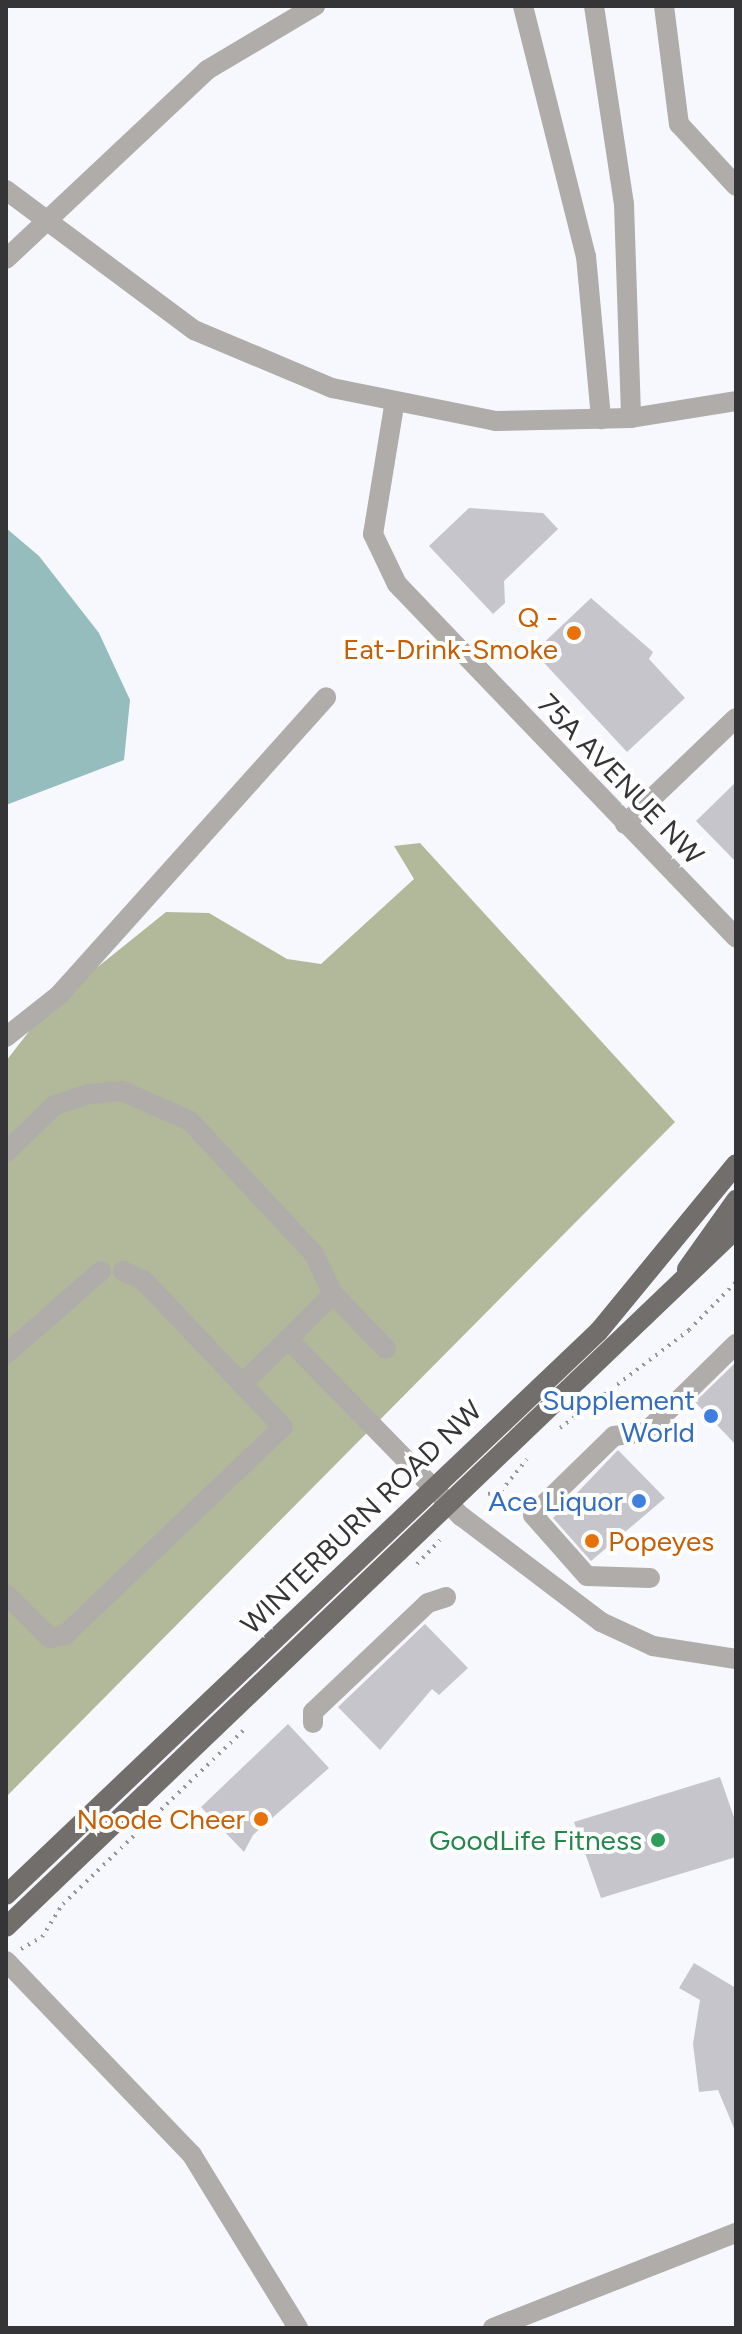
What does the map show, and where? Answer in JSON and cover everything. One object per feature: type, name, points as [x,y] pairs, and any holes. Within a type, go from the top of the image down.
[{"type":"main road","name":"WINTERBURN ROAD NW","points":[[6,1895],[599,1331],[736,1164]]},
{"type":"main road","points":[[666,1303],[736,1200]]},
{"type":"main road","name":"WINTERBURN ROAD NW","points":[[6,1927],[448,1503],[666,1303],[736,1229]]},
{"type":"street","points":[[6,259],[207,70],[315,6]]},
{"type":"street","points":[[523,6],[586,256],[601,419]]},
{"type":"street","points":[[594,6],[615,104],[624,204],[631,418]]},
{"type":"street","points":[[664,6],[679,124],[736,186]]},
{"type":"street","points":[[6,190],[43,225],[194,330],[394,406],[495,421],[631,418],[736,401]]},
{"type":"street","name":"75A AVENUE NW","points":[[394,406],[373,534],[377,550],[442,636],[736,938]]},
{"type":"street","points":[[6,1037],[59,995],[326,697]]},
{"type":"street","points":[[625,824],[736,718]]},
{"type":"street","points":[[6,1152],[55,1105],[89,1094],[122,1091],[159,1101],[190,1121],[314,1254],[333,1294],[386,1349]]},
{"type":"street","points":[[6,1354],[101,1271]]},
{"type":"street","points":[[6,1594],[50,1638],[65,1635],[283,1427],[143,1280],[123,1271]]},
{"type":"street","points":[[242,1384],[333,1294]]},
{"type":"street","points":[[288,1339],[498,1550],[601,1622],[653,1646],[736,1659]]},
{"type":"street","points":[[650,1578],[587,1576],[533,1515],[614,1436],[646,1432],[736,1344]]},
{"type":"street","points":[[313,1723],[313,1712],[432,1599],[446,1597]]},
{"type":"street","points":[[6,1961],[192,2155],[275,2296],[298,2328]]},
{"type":"street","points":[[493,2328],[736,2233]]},
{"type":"street","points":[[275,2296],[281,2328]]},
{"type":"path","points":[[552,1435],[622,1374],[689,1330],[736,1282]]},
{"type":"path","points":[[485,1494],[501,1491],[533,1453]]},
{"type":"path","points":[[406,1572],[436,1551],[447,1530]]},
{"type":"path","points":[[27,1944],[42,1937],[63,1904],[251,1723]]},
{"type":"green space","points":[[420,843],[675,1122],[6,1797],[6,1061],[48,1007],[166,912],[209,913],[287,959],[321,964],[414,879],[394,846]]},
{"type":"water","points":[[6,528],[39,556],[99,633],[130,700],[124,760],[6,805]]},
{"type":"building","points":[[469,508],[543,513],[558,529],[504,581],[505,603],[493,614],[429,546]]},
{"type":"building","points":[[591,598],[653,652],[649,659],[685,698],[627,752],[534,652]]},
{"type":"building","points":[[736,782],[736,862],[696,821]]},
{"type":"building","points":[[736,1362],[736,1445],[695,1402]]},
{"type":"building","points":[[618,1450],[665,1498],[591,1561],[553,1518]]},
{"type":"building","points":[[425,1624],[468,1668],[439,1695],[432,1689],[380,1750],[338,1707]]},
{"type":"building","points":[[288,1724],[329,1768],[253,1835],[244,1852],[201,1807]]},
{"type":"building","name":"GoodLife Fitness","points":[[720,1777],[736,1823],[736,1857],[601,1898],[574,1822]]},
{"type":"building","points":[[694,1963],[736,1988],[736,2133],[718,2090],[699,2092],[693,2044],[700,2000],[679,1988]]},
{"type":"place","name":"Q - Eat-Drink-Smoke","points":[[574,633]]},
{"type":"place","name":"Supplement World","points":[[711,1416]]},
{"type":"place","name":"Ace Liquor","points":[[639,1501]]},
{"type":"place","name":"Popeyes","points":[[592,1541]]},
{"type":"place","name":"Noode Cheer","points":[[261,1819]]},
{"type":"place","name":"GoodLife Fitness","points":[[658,1840]]}]
